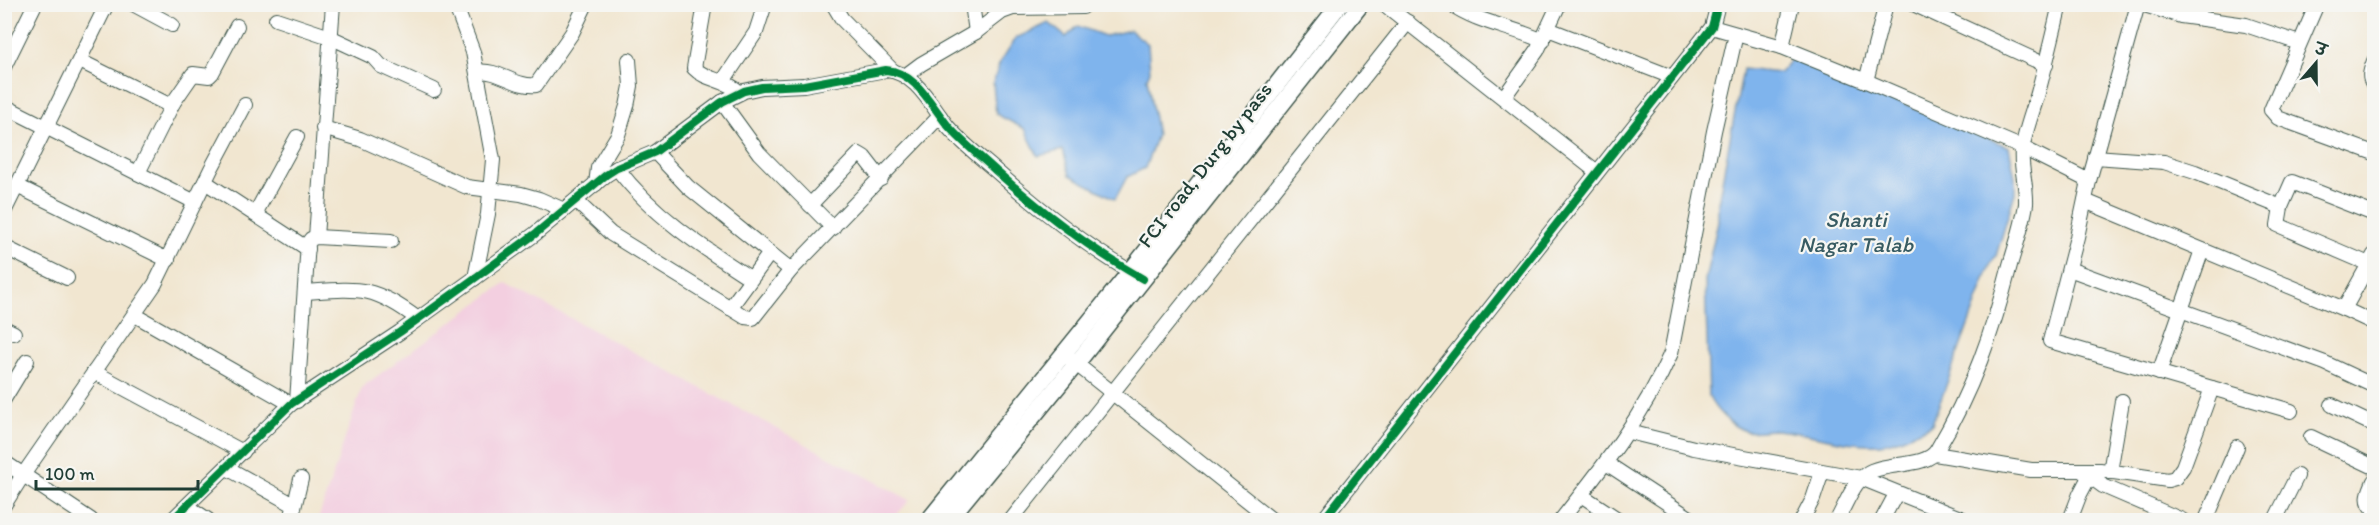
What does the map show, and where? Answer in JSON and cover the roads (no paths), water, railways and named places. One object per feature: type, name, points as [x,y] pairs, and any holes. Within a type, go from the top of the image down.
[{"type":"main road","name":"FCI road, Durg by pass","points":[[1136,276],[1340,4]]},
{"type":"main road","name":"FCI road, Durg by pass","points":[[948,520],[1136,276],[1361,4]]},
{"type":"main road","name":"FCI road, Durg by pass","points":[[929,520],[1070,359]]},
{"type":"street","points":[[4,67],[35,4]]},
{"type":"street","points":[[4,212],[107,4]]},
{"type":"street","points":[[133,4],[172,25]]},
{"type":"street","points":[[316,237],[333,4]]},
{"type":"street","points":[[455,4],[473,52],[493,160],[491,191],[475,278]]},
{"type":"street","points":[[477,72],[489,71],[532,86],[536,85],[572,33],[586,4]]},
{"type":"street","points":[[705,4],[694,68],[701,74],[723,81],[740,93]]},
{"type":"street","points":[[723,81],[756,32],[765,4]]},
{"type":"street","points":[[833,4],[842,19],[899,74],[929,99],[940,116],[962,141],[1020,192],[1136,276]]},
{"type":"street","points":[[972,4],[976,32]]},
{"type":"street","points":[[1384,4],[1597,172]]},
{"type":"street","points":[[1451,4],[1474,17],[1524,32],[1545,35],[1672,77]]},
{"type":"street","points":[[1504,97],[1545,35],[1559,4]]},
{"type":"street","points":[[1323,520],[1712,27],[1718,4]]},
{"type":"street","points":[[1782,47],[1792,4]]},
{"type":"street","points":[[1866,81],[1886,4]]},
{"type":"street","points":[[1913,4],[2046,65]]},
{"type":"street","points":[[1837,520],[1861,478],[1876,469],[1927,459],[1935,454],[1961,407],[1994,328],[2025,206],[2022,148],[2046,65],[2060,4]]},
{"type":"street","points":[[2291,411],[2050,341],[2069,269],[2088,181],[2140,4],[2181,16],[2246,25],[2299,43]]},
{"type":"street","points":[[2317,4],[2271,106],[2273,114],[2278,118],[2374,153]]},
{"type":"street","points":[[2369,4],[2374,7]]},
{"type":"street","points":[[172,520],[294,403],[475,278],[620,167],[655,152],[722,102],[740,93],[762,87],[804,85],[899,74],[976,32],[1002,12],[1013,8],[1083,7]]},
{"type":"street","points":[[276,19],[330,37],[373,57],[381,66],[434,90]]},
{"type":"street","points":[[1011,520],[1408,22]]},
{"type":"street","points":[[138,173],[173,103],[193,74],[209,76],[212,73],[237,26]]},
{"type":"street","points":[[1712,27],[1782,47],[1866,81],[2022,148],[2088,181]]},
{"type":"street","points":[[1561,520],[1629,432],[1662,374],[1671,353],[1714,131],[1736,34]]},
{"type":"street","points":[[596,184],[598,168],[618,135],[631,86],[629,60]]},
{"type":"street","points":[[80,61],[164,104],[173,103]]},
{"type":"street","points":[[2374,61],[2370,79],[2374,85]]},
{"type":"street","points":[[722,102],[759,153],[833,228]]},
{"type":"street","points":[[4,505],[135,315],[168,260],[205,182],[246,105]]},
{"type":"street","points":[[4,106],[195,202]]},
{"type":"street","points":[[576,201],[611,234],[745,318],[753,318],[791,270],[940,116]]},
{"type":"street","points":[[323,128],[360,139],[467,187],[539,199],[564,210]]},
{"type":"street","points":[[255,214],[297,137]]},
{"type":"street","points":[[612,147],[620,167],[638,193],[670,223],[695,242],[750,278]]},
{"type":"street","points":[[655,152],[688,188],[791,270]]},
{"type":"street","points":[[810,205],[859,154],[881,179]]},
{"type":"street","points":[[2095,157],[2164,162],[2195,171],[2281,207]]},
{"type":"street","points":[[205,182],[308,249]]},
{"type":"street","points":[[2344,309],[2373,259],[2278,225],[2281,207],[2292,182],[2374,214]]},
{"type":"street","points":[[17,186],[168,260]]},
{"type":"street","points":[[2085,201],[2374,322]]},
{"type":"street","points":[[294,403],[308,249],[311,239],[316,237],[391,242]]},
{"type":"street","points":[[4,247],[67,278]]},
{"type":"street","points":[[2158,373],[2202,250]]},
{"type":"street","points":[[730,308],[770,253]]},
{"type":"street","points":[[2069,269],[2325,363],[2374,386]]},
{"type":"street","points":[[305,292],[366,290],[396,302],[418,319]]},
{"type":"street","points":[[135,315],[294,403]]},
{"type":"street","points":[[1070,359],[1272,520]]},
{"type":"street","points":[[4,399],[27,361]]},
{"type":"street","points":[[94,372],[243,452]]},
{"type":"street","points":[[1935,454],[2031,470],[2110,472],[2168,480],[2175,478],[2184,467],[2212,388]]},
{"type":"street","points":[[2110,472],[2121,401]]},
{"type":"street","points":[[2332,405],[2374,425]]},
{"type":"street","points":[[1629,432],[1694,448],[1861,478],[1946,517],[1965,520]]},
{"type":"street","points":[[2311,437],[2374,467]]},
{"type":"street","points":[[2206,520],[2237,447]]},
{"type":"street","points":[[4,462],[91,520]]},
{"type":"street","points":[[1606,463],[1693,520]]},
{"type":"street","points":[[227,468],[294,505]]},
{"type":"street","points":[[1802,520],[1813,499],[1822,472]]},
{"type":"street","points":[[2070,520],[2085,473]]},
{"type":"street","points":[[2085,473],[2116,492],[2182,520]]},
{"type":"street","points":[[2274,520],[2297,477]]},
{"type":"street","points":[[291,520],[301,480]]},
{"type":"street","points":[[2374,481],[2368,495],[2370,505],[2374,508]]},
{"type":"street","points":[[1882,520],[1896,494]]},
{"type":"street","points":[[1581,495],[1619,520]]},
{"type":"street","points":[[187,506],[208,520]]},
{"type":"water","points":[[1049,23],[1066,37],[1078,26],[1105,36],[1130,30],[1148,44],[1150,71],[1147,78],[1157,135],[1145,168],[1127,177],[1115,199],[1070,175],[1063,150],[1038,156],[1025,129],[996,114],[993,83],[1000,62],[1016,38]]},
{"type":"water","name":"Shanti Nagar Talab","points":[[1792,57],[2009,147],[2015,177],[2015,193],[1996,256],[1991,263],[1932,424],[1887,443],[1853,443],[1774,430],[1746,431],[1724,417],[1709,397],[1705,280],[1718,221],[1718,203],[1743,69],[1780,73]]}]
